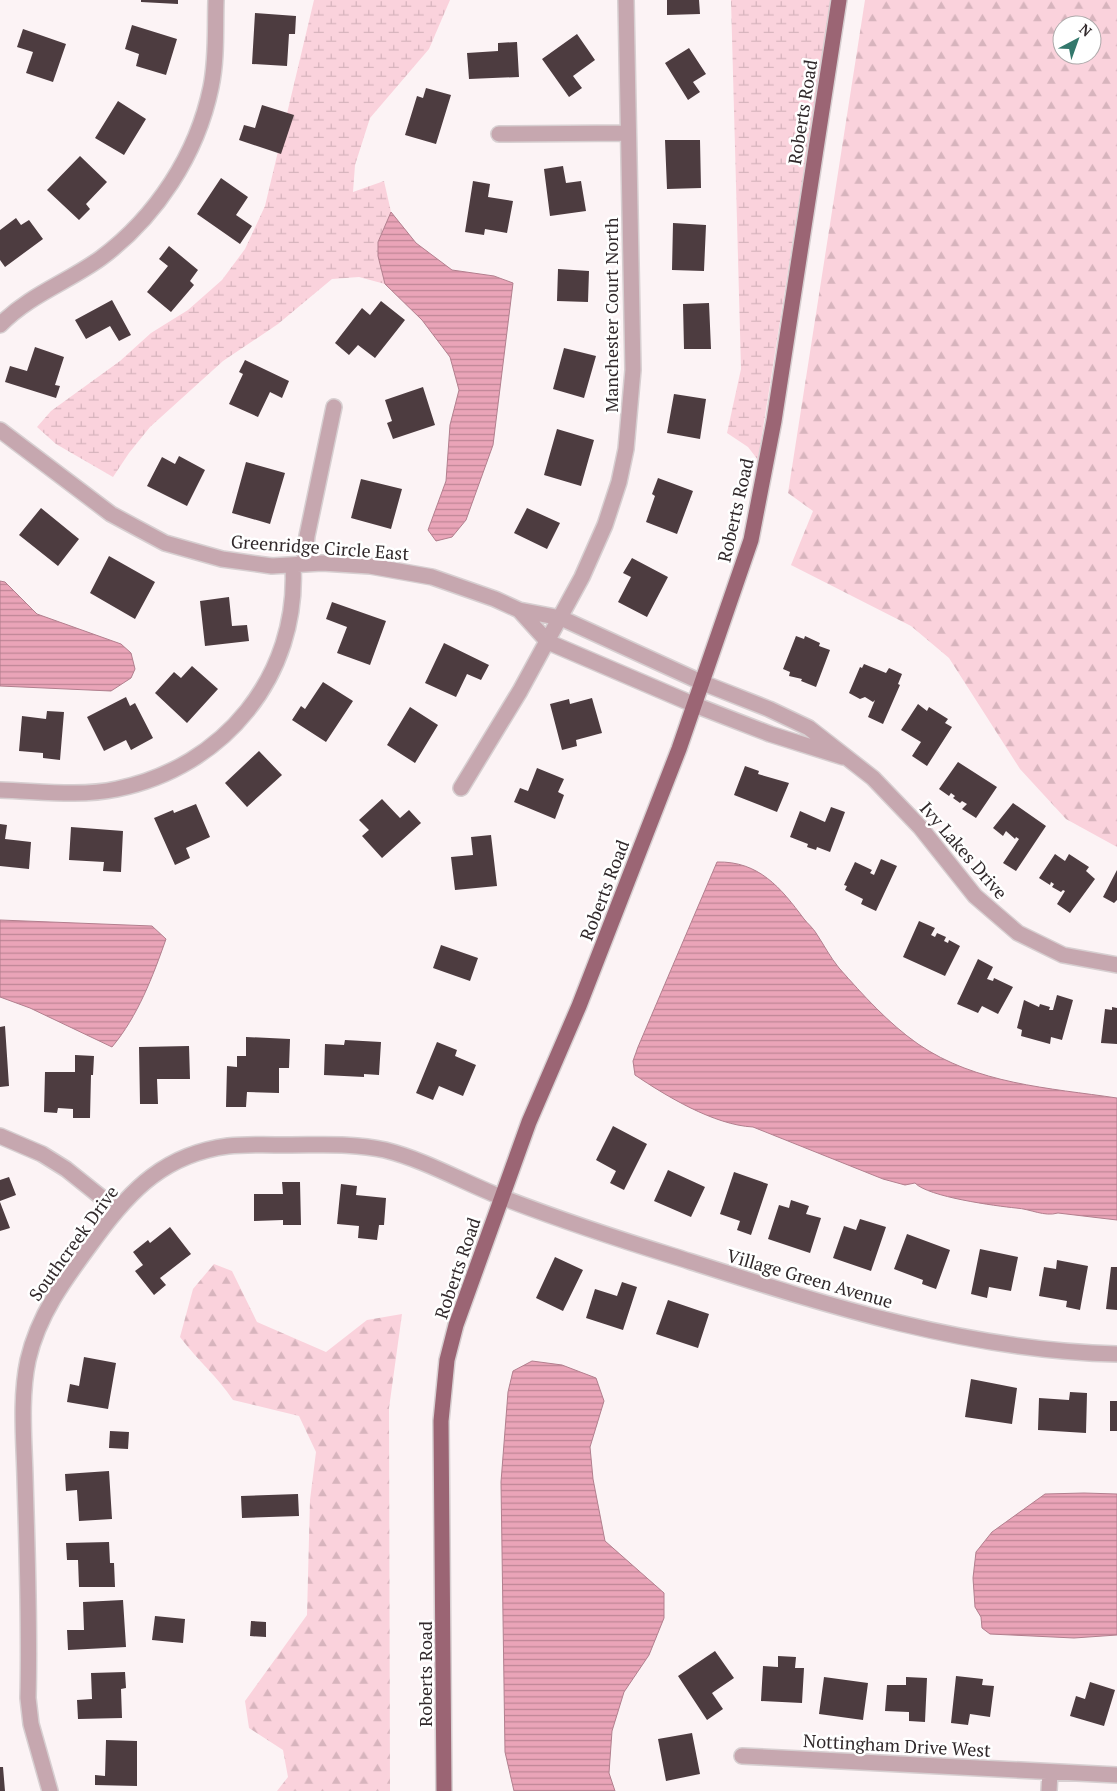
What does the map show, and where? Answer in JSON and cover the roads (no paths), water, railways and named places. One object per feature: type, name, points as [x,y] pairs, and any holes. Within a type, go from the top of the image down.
[{"type":"main road","name":"Roberts Road","points":[[444,1791],[442,1396],[447,1360],[456,1325],[529,1122],[579,1006],[695,705],[743,566],[752,532],[774,421],[839,0]]},
{"type":"street","points":[[0,325],[27,302],[100,259],[121,242],[161,199],[179,171],[202,122],[211,87],[215,61],[216,0]]},
{"type":"street","name":"Manchester Court North","points":[[461,788],[561,618],[605,526],[619,482],[626,449],[632,370],[626,0]]},
{"type":"street","points":[[499,134],[628,133]]},
{"type":"street","points":[[0,790],[86,793],[115,790],[143,783],[170,774],[203,753],[242,718],[268,681],[280,655],[293,606],[298,565],[307,536],[334,407]]},
{"type":"street","name":"Greenridge Circle East","points":[[0,430],[111,514],[165,543],[222,559],[272,566],[298,565],[398,569],[432,577],[519,610],[561,618],[703,683]]},
{"type":"street","name":"Greenridge Circle East","points":[[519,610],[548,642],[695,705]]},
{"type":"street","name":"Ivy Lakes Drive","points":[[703,683],[769,709],[809,728],[850,759],[898,803],[975,896],[1007,925],[1028,940],[1063,954],[1117,965]]},
{"type":"street","name":"Ivy Lakes Drive","points":[[695,705],[788,741],[850,759]]},
{"type":"street","points":[[0,1136],[42,1154],[66,1169],[116,1209]]},
{"type":"street","name":"Southcreek Drive","points":[[50,1791],[31,1724],[28,1698],[24,1385],[28,1361],[44,1313],[56,1291],[116,1209],[148,1178],[169,1165],[190,1155],[231,1146],[341,1145],[370,1147],[388,1151],[421,1163],[502,1197]]},
{"type":"street","name":"Village Green Avenue","points":[[502,1197],[671,1256],[911,1327],[984,1342],[1045,1350],[1117,1354]]},
{"type":"street","name":"Nottingham Drive West","points":[[742,1756],[1117,1775]]},
{"type":"street","points":[[1049,1791],[1050,1772]]}]
